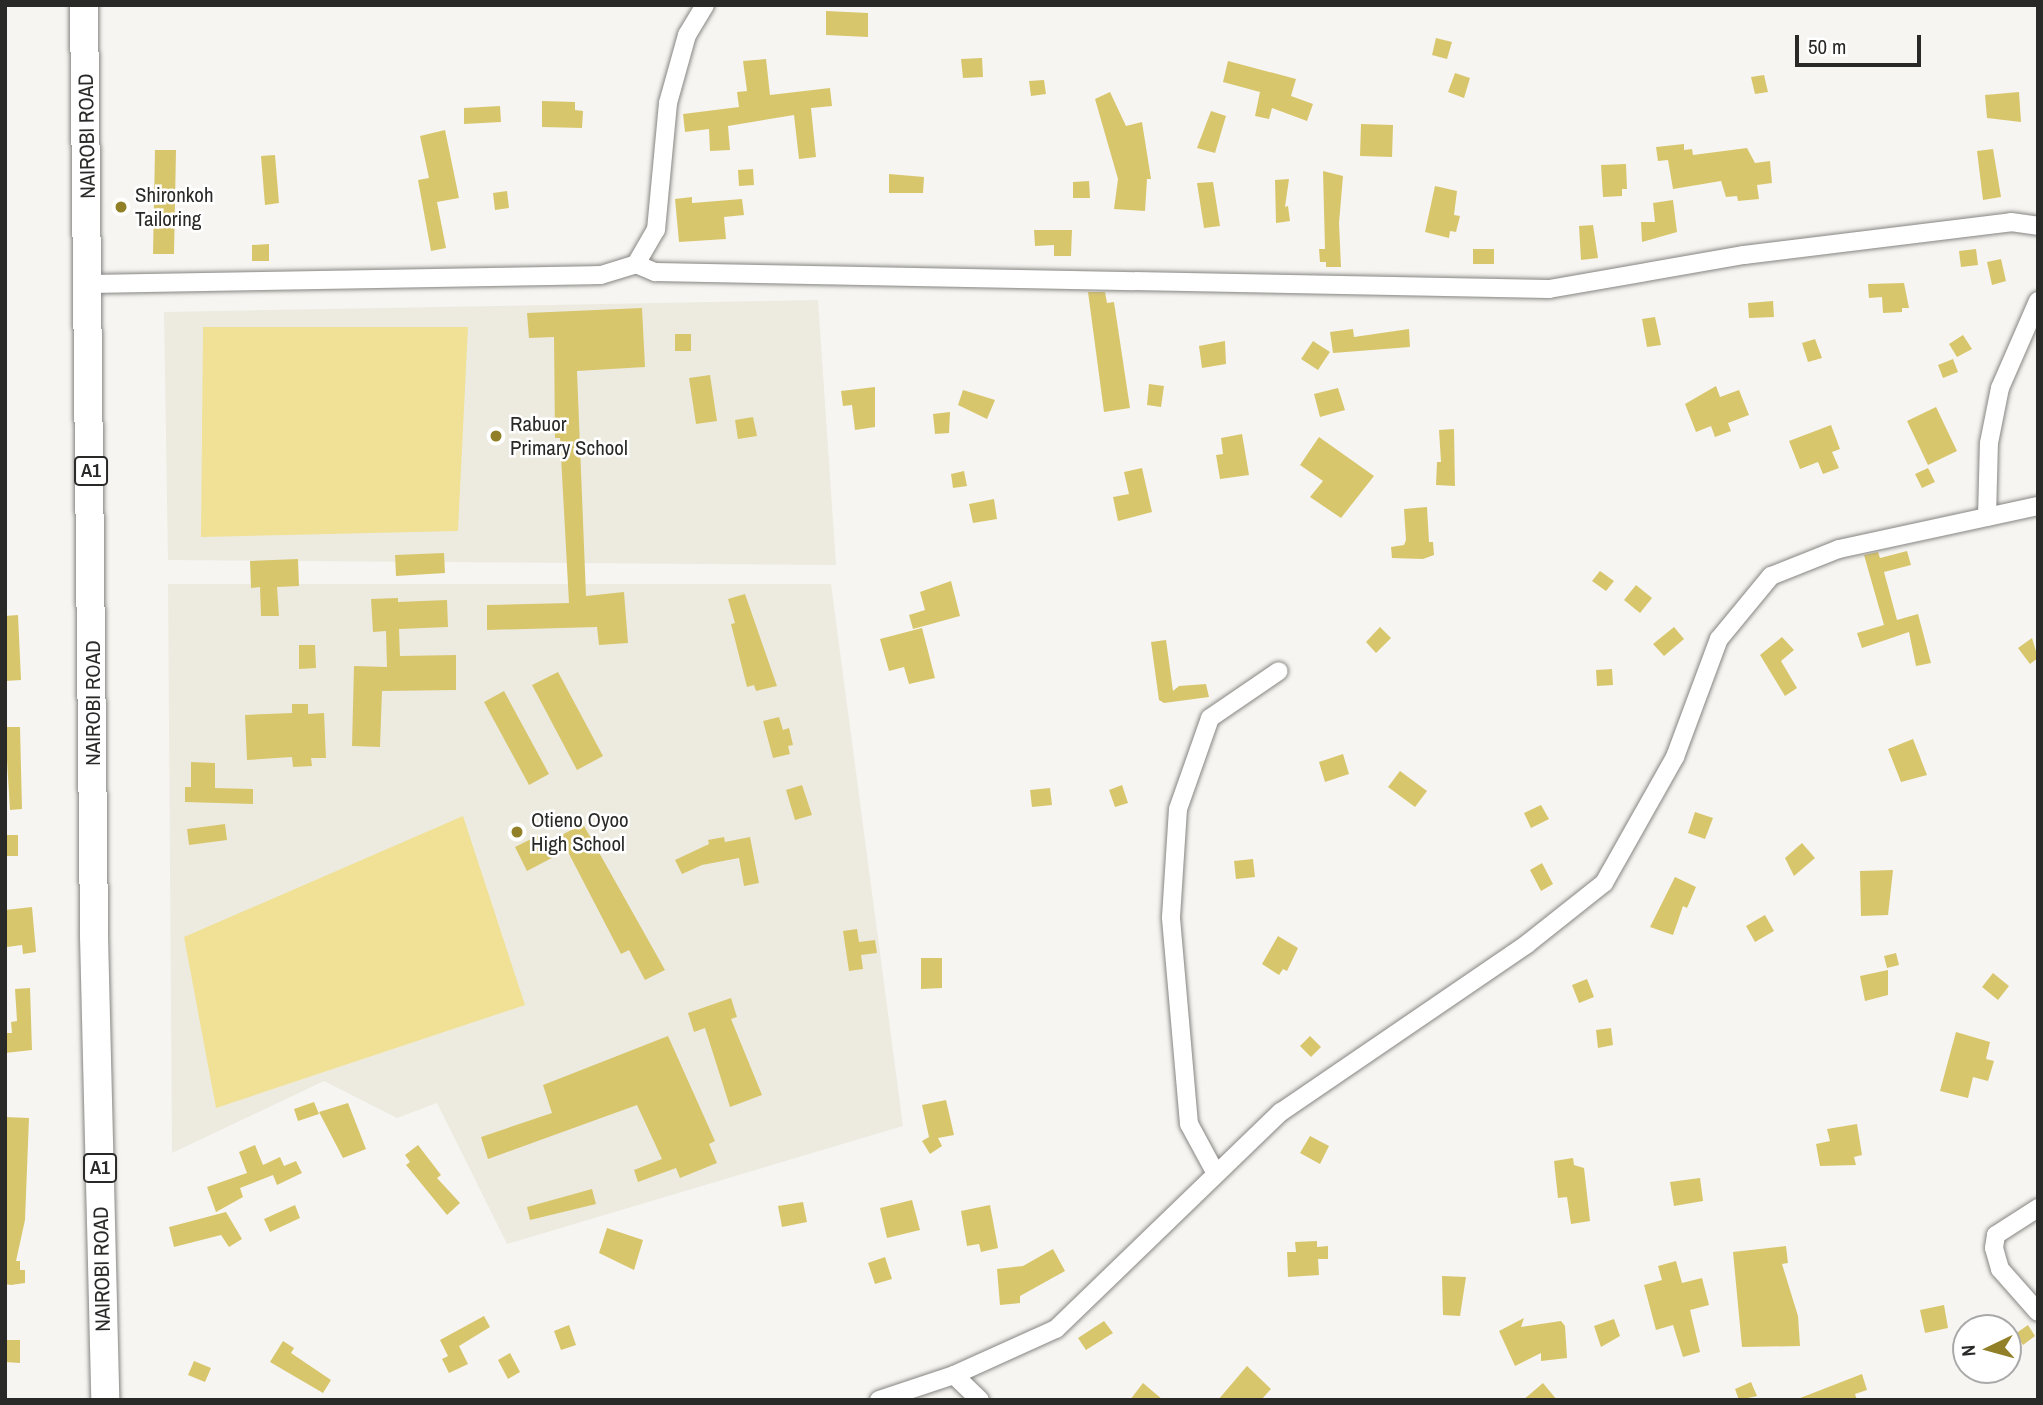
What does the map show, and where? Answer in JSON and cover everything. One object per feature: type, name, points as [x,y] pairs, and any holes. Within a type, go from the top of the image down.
[{"type":"highway","name":"NAIROBI ROAD","points":[[84,5],[90,284],[94,950],[105,1400]]},
{"type":"street","points":[[636,264],[656,230],[668,103],[687,34],[705,5]]},
{"type":"street","points":[[90,284],[601,275],[636,264],[654,272],[1536,289],[1744,255],[2011,222],[2038,226]]},
{"type":"street","points":[[1987,517],[1989,443],[2000,388],[2038,301]]},
{"type":"street","points":[[879,1400],[954,1375],[1056,1329],[1215,1172],[1281,1112],[1527,944],[1604,883],[1675,757],[1719,639],[1771,576],[1839,549],[2038,506]]},
{"type":"street","points":[[1215,1172],[1189,1124],[1171,917],[1178,809],[1209,718],[1279,671]]},
{"type":"street","points":[[2038,1208],[1996,1235],[1994,1248],[2000,1269],[2038,1311]]},
{"type":"street","points":[[954,1375],[980,1400]]},
{"type":"shaded area","name":"Rabuor Primary School","points":[[818,300],[836,565],[168,560],[164,312]]},
{"type":"shaded area","points":[[203,327],[468,327],[458,531],[201,537]]},
{"type":"shaded area","name":"Otieno Oyoo High School","points":[[168,584],[831,584],[903,1126],[507,1244],[437,1103],[397,1118],[324,1081],[172,1153]]},
{"type":"shaded area","points":[[463,816],[525,1005],[216,1108],[184,937]]},
{"type":"building","points":[[826,11],[868,13],[868,37],[826,35]]},
{"type":"building","points":[[1436,38],[1452,42],[1447,59],[1432,55]]},
{"type":"building","points":[[982,58],[983,77],[963,78],[961,59]]},
{"type":"building","points":[[766,59],[770,95],[830,88],[832,106],[811,108],[816,157],[799,159],[794,115],[728,126],[730,150],[710,151],[709,129],[685,132],[683,114],[739,107],[737,92],[747,91],[743,61]]},
{"type":"building","points":[[1228,61],[1296,79],[1291,96],[1313,104],[1307,121],[1272,108],[1269,119],[1255,116],[1260,92],[1223,82]]},
{"type":"building","points":[[1455,73],[1470,78],[1464,98],[1448,92]]},
{"type":"building","points":[[1764,75],[1768,92],[1755,94],[1751,77]]},
{"type":"building","points":[[1044,80],[1046,94],[1031,96],[1029,81]]},
{"type":"building","points":[[1110,92],[1126,126],[1142,122],[1151,179],[1147,179],[1145,211],[1114,209],[1118,179],[1095,99]]},
{"type":"building","points":[[2019,92],[2021,122],[1987,118],[1985,95]]},
{"type":"building","points":[[542,101],[575,102],[575,110],[583,111],[582,128],[542,127]]},
{"type":"building","points":[[500,106],[501,122],[464,124],[464,108]]},
{"type":"building","points":[[1211,111],[1226,116],[1215,153],[1197,148]]},
{"type":"building","points":[[1361,124],[1393,125],[1392,157],[1360,156]]},
{"type":"building","points":[[445,130],[459,198],[437,202],[446,248],[431,251],[418,180],[429,178],[420,136]]},
{"type":"building","points":[[1684,144],[1684,150],[1692,149],[1693,155],[1747,148],[1755,163],[1770,161],[1772,183],[1757,185],[1759,199],[1738,201],[1737,196],[1726,197],[1721,181],[1673,189],[1668,160],[1658,161],[1656,147]]},
{"type":"building","points":[[1993,149],[2001,197],[1983,200],[1977,151]]},
{"type":"building","points":[[155,150],[176,150],[174,254],[153,254]]},
{"type":"building","points":[[275,155],[279,203],[265,205],[261,156]]},
{"type":"building","points":[[1626,164],[1627,189],[1622,189],[1622,196],[1603,197],[1601,165]]},
{"type":"building","points":[[753,169],[754,185],[739,186],[738,170]]},
{"type":"building","points":[[1323,171],[1343,176],[1339,223],[1341,267],[1326,267],[1326,262],[1320,262],[1319,249],[1325,249]]},
{"type":"building","points":[[889,174],[924,177],[923,193],[889,193]]},
{"type":"building","points":[[1289,179],[1285,207],[1288,206],[1290,221],[1276,223],[1275,180]]},
{"type":"building","points":[[1089,181],[1090,198],[1073,198],[1073,182]]},
{"type":"building","points":[[1213,182],[1220,226],[1204,228],[1197,183]]},
{"type":"building","points":[[1435,186],[1457,191],[1454,215],[1460,216],[1456,232],[1450,231],[1449,238],[1425,232]]},
{"type":"building","points":[[507,191],[509,208],[495,210],[493,193]]},
{"type":"building","points":[[692,197],[692,203],[742,199],[744,215],[724,217],[726,239],[679,242],[675,199]]},
{"type":"building","points":[[1673,200],[1677,232],[1642,242],[1641,222],[1655,222],[1653,203]]},
{"type":"building","points":[[1593,225],[1598,258],[1581,260],[1579,226]]},
{"type":"building","points":[[1034,230],[1072,230],[1071,256],[1054,256],[1054,245],[1035,246]]},
{"type":"building","points":[[269,244],[269,261],[252,261],[252,245]]},
{"type":"building","points":[[1473,249],[1494,249],[1494,264],[1473,264]]},
{"type":"building","points":[[1976,249],[1978,265],[1961,267],[1959,251]]},
{"type":"building","points":[[2001,259],[2006,281],[1992,285],[1987,262]]},
{"type":"building","points":[[1904,283],[1909,308],[1902,308],[1902,312],[1883,313],[1882,297],[1869,298],[1868,284]]},
{"type":"building","points":[[1088,292],[1105,292],[1107,303],[1114,302],[1130,408],[1104,412]]},
{"type":"building","points":[[1773,301],[1774,317],[1749,318],[1748,303]]},
{"type":"building","points":[[642,308],[645,367],[577,371],[586,596],[624,592],[628,643],[599,645],[597,627],[487,630],[487,605],[569,603],[560,438],[555,438],[554,337],[529,338],[527,313]]},
{"type":"building","points":[[1655,317],[1661,345],[1647,347],[1642,319]]},
{"type":"building","points":[[1353,329],[1354,337],[1409,329],[1410,347],[1333,353],[1330,332]]},
{"type":"building","points":[[675,334],[691,334],[691,351],[675,351]]},
{"type":"building","points":[[1963,335],[1972,349],[1957,357],[1949,344]]},
{"type":"building","points":[[1815,339],[1822,358],[1808,362],[1802,343]]},
{"type":"building","points":[[1225,341],[1226,364],[1202,368],[1199,346]]},
{"type":"building","points":[[1313,341],[1330,352],[1318,370],[1301,359]]},
{"type":"building","points":[[1953,359],[1958,372],[1943,378],[1938,365]]},
{"type":"building","points":[[710,375],[717,421],[696,424],[689,378]]},
{"type":"building","points":[[1149,384],[1164,386],[1161,407],[1147,405]]},
{"type":"building","points":[[1716,386],[1720,397],[1739,390],[1749,415],[1728,423],[1731,431],[1715,437],[1711,426],[1696,432],[1685,404]]},
{"type":"building","points":[[875,387],[875,427],[855,430],[852,405],[843,406],[841,391]]},
{"type":"building","points":[[1338,388],[1345,410],[1320,417],[1314,394]]},
{"type":"building","points":[[963,390],[995,400],[987,419],[958,405]]},
{"type":"building","points":[[1936,407],[1957,451],[1928,465],[1907,421]]},
{"type":"building","points":[[950,412],[949,433],[935,434],[933,414]]},
{"type":"building","points":[[753,417],[757,436],[738,439],[735,420]]},
{"type":"building","points":[[1831,425],[1840,449],[1832,452],[1839,468],[1823,474],[1818,462],[1800,469],[1789,441]]},
{"type":"building","points":[[1454,429],[1455,486],[1436,485],[1437,462],[1441,462],[1439,430]]},
{"type":"building","points":[[1242,434],[1249,475],[1220,479],[1216,455],[1223,454],[1221,438]]},
{"type":"building","points":[[1319,437],[1374,476],[1341,518],[1310,497],[1323,481],[1300,465]]},
{"type":"building","points":[[1142,468],[1152,512],[1118,521],[1113,497],[1129,494],[1124,472]]},
{"type":"building","points":[[1928,468],[1935,482],[1922,488],[1915,474]]},
{"type":"building","points":[[964,471],[967,486],[953,488],[951,474]]},
{"type":"building","points":[[994,499],[997,519],[973,523],[969,504]]},
{"type":"building","points":[[1427,507],[1429,542],[1433,542],[1434,555],[1423,559],[1392,558],[1391,547],[1404,545],[1406,540],[1404,509]]},
{"type":"building","points":[[1907,551],[1911,565],[1884,572],[1897,620],[1918,614],[1931,663],[1916,666],[1909,632],[1862,648],[1857,633],[1884,625],[1864,555],[1878,552],[1880,558]]},
{"type":"building","points":[[444,553],[445,573],[396,576],[395,555]]},
{"type":"building","points":[[298,559],[299,586],[277,587],[279,616],[261,616],[260,587],[251,588],[250,561]]},
{"type":"building","points":[[1600,571],[1614,581],[1606,591],[1592,581]]},
{"type":"building","points":[[951,581],[960,616],[913,629],[909,615],[925,610],[920,592]]},
{"type":"building","points":[[1636,585],[1652,598],[1640,613],[1624,600]]},
{"type":"building","points":[[745,594],[777,686],[756,691],[754,685],[747,687],[731,624],[735,623],[728,599]]},
{"type":"building","points":[[398,598],[398,602],[447,600],[448,627],[399,629],[400,656],[456,655],[456,690],[382,691],[380,747],[352,746],[354,666],[387,667],[386,631],[373,632],[371,599]]},
{"type":"building","points":[[18,615],[21,680],[5,681],[5,616]]},
{"type":"building","points":[[1380,627],[1391,638],[1376,653],[1366,642]]},
{"type":"building","points":[[1674,627],[1684,639],[1664,656],[1653,644]]},
{"type":"building","points":[[922,628],[935,678],[909,684],[904,667],[889,671],[880,639]]},
{"type":"building","points":[[1782,637],[1794,650],[1781,661],[1797,688],[1785,696],[1760,655]]},
{"type":"building","points":[[2032,638],[2038,658],[2030,664],[2018,648]]},
{"type":"building","points":[[1166,640],[1173,691],[1179,686],[1206,684],[1209,697],[1164,703],[1159,700],[1151,642]]},
{"type":"building","points":[[299,645],[315,645],[316,668],[299,669]]},
{"type":"building","points":[[1612,669],[1613,685],[1597,686],[1596,670]]},
{"type":"building","points":[[558,672],[603,756],[577,770],[532,685]]},
{"type":"building","points":[[504,691],[549,774],[529,785],[484,702]]},
{"type":"building","points":[[292,704],[308,704],[308,714],[324,713],[326,758],[311,758],[312,766],[293,767],[292,757],[247,760],[245,715],[292,713]]},
{"type":"building","points":[[779,717],[783,730],[789,728],[793,745],[788,746],[790,754],[773,758],[763,721]]},
{"type":"building","points":[[5,727],[20,727],[22,809],[10,810]]},
{"type":"building","points":[[1913,739],[1927,775],[1901,782],[1888,749]]},
{"type":"building","points":[[1343,754],[1349,774],[1325,782],[1319,762]]},
{"type":"building","points":[[191,762],[215,763],[215,788],[253,789],[253,804],[185,802],[185,787],[191,787]]},
{"type":"building","points":[[1400,771],[1427,791],[1415,807],[1388,787]]},
{"type":"building","points":[[802,785],[812,815],[795,820],[786,790]]},
{"type":"building","points":[[1122,785],[1128,803],[1115,807],[1109,790]]},
{"type":"building","points":[[1050,788],[1052,805],[1032,807],[1030,790]]},
{"type":"building","points":[[1541,805],[1549,819],[1531,828],[1524,813]]},
{"type":"building","points":[[1695,812],[1713,818],[1705,839],[1688,833]]},
{"type":"building","points":[[225,824],[227,840],[189,845],[187,829]]},
{"type":"building","points":[[583,824],[665,970],[645,980],[629,950],[621,954],[567,850],[527,871],[515,847],[539,835],[544,844]]},
{"type":"building","points":[[5,835],[18,835],[18,856],[5,856]]},
{"type":"building","points":[[724,837],[725,842],[750,837],[759,883],[744,886],[739,858],[702,865],[682,874],[675,860],[709,844],[708,840]]},
{"type":"building","points":[[1802,843],[1815,858],[1794,876],[1785,858]]},
{"type":"building","points":[[1253,859],[1255,877],[1236,879],[1234,861]]},
{"type":"building","points":[[1542,863],[1553,884],[1541,891],[1530,870]]},
{"type":"building","points":[[1893,870],[1888,915],[1861,916],[1860,871]]},
{"type":"building","points":[[1675,877],[1696,887],[1687,908],[1683,906],[1673,935],[1650,927]]},
{"type":"building","points":[[32,907],[36,952],[23,954],[22,945],[7,947],[5,910]]},
{"type":"building","points":[[1765,915],[1774,931],[1755,942],[1746,926]]},
{"type":"building","points":[[857,929],[859,942],[875,940],[877,953],[861,955],[863,969],[849,971],[843,931]]},
{"type":"building","points":[[1278,936],[1298,948],[1287,971],[1283,969],[1279,975],[1262,964]]},
{"type":"building","points":[[1896,953],[1899,965],[1887,968],[1884,956]]},
{"type":"building","points":[[921,958],[942,958],[942,988],[921,989]]},
{"type":"building","points":[[1888,970],[1888,995],[1865,1001],[1860,976]]},
{"type":"building","points":[[1993,973],[2009,986],[1998,1000],[1982,987]]},
{"type":"building","points":[[1587,979],[1594,997],[1579,1003],[1572,985]]},
{"type":"building","points":[[30,988],[32,1050],[5,1053],[5,1033],[12,1033],[11,1022],[17,1021],[15,989]]},
{"type":"building","points":[[731,998],[737,1017],[731,1019],[762,1095],[730,1107],[705,1028],[694,1032],[688,1013]]},
{"type":"building","points":[[1611,1028],[1613,1045],[1598,1048],[1596,1030]]},
{"type":"building","points":[[1956,1032],[1990,1042],[1986,1059],[1994,1061],[1988,1081],[1973,1077],[1968,1098],[1940,1091]]},
{"type":"building","points":[[668,1036],[715,1141],[709,1144],[717,1163],[680,1178],[676,1168],[638,1182],[634,1170],[662,1159],[637,1105],[488,1159],[481,1137],[552,1113],[543,1085]]},
{"type":"building","points":[[1310,1036],[1321,1047],[1311,1057],[1300,1046]]},
{"type":"building","points":[[946,1100],[954,1135],[938,1138],[942,1146],[930,1154],[922,1141],[929,1137],[922,1105]]},
{"type":"building","points":[[314,1102],[319,1114],[298,1121],[294,1109]]},
{"type":"building","points":[[348,1103],[366,1149],[343,1158],[319,1112]]},
{"type":"building","points":[[5,1117],[29,1118],[25,1220],[16,1261],[20,1261],[20,1270],[25,1270],[25,1283],[11,1285],[5,1284]]},
{"type":"building","points":[[1857,1124],[1862,1155],[1854,1157],[1856,1165],[1820,1166],[1816,1144],[1830,1141],[1827,1129]]},
{"type":"building","points":[[1310,1136],[1329,1146],[1320,1164],[1300,1153]]},
{"type":"building","points":[[255,1145],[263,1165],[280,1157],[284,1166],[296,1161],[302,1173],[277,1185],[273,1175],[240,1188],[243,1197],[216,1212],[207,1187],[247,1173],[239,1152]]},
{"type":"building","points":[[418,1145],[441,1175],[437,1178],[460,1203],[447,1215],[406,1165],[410,1162],[405,1155]]},
{"type":"building","points":[[1573,1158],[1574,1165],[1584,1168],[1590,1221],[1571,1224],[1567,1197],[1558,1198],[1554,1161]]},
{"type":"building","points":[[1700,1178],[1703,1201],[1674,1206],[1670,1182]]},
{"type":"building","points":[[592,1189],[596,1204],[530,1220],[527,1207]]},
{"type":"building","points":[[912,1200],[920,1230],[887,1238],[880,1208]]},
{"type":"building","points":[[803,1202],[807,1222],[782,1227],[778,1206]]},
{"type":"building","points":[[295,1205],[300,1218],[270,1232],[264,1219]]},
{"type":"building","points":[[990,1205],[998,1248],[981,1252],[979,1244],[967,1246],[961,1211]]},
{"type":"building","points":[[226,1212],[242,1239],[229,1247],[221,1235],[174,1247],[169,1227]]},
{"type":"building","points":[[607,1228],[643,1240],[634,1270],[599,1253]]},
{"type":"building","points":[[1317,1241],[1317,1247],[1328,1246],[1328,1259],[1318,1259],[1319,1275],[1288,1277],[1287,1252],[1296,1252],[1295,1242]]},
{"type":"building","points":[[1786,1246],[1788,1263],[1782,1264],[1798,1316],[1800,1346],[1742,1347],[1733,1252]]},
{"type":"building","points":[[1053,1249],[1065,1271],[1020,1296],[1020,1303],[1000,1305],[997,1269],[1023,1266]]},
{"type":"building","points":[[885,1257],[892,1279],[875,1284],[868,1263]]},
{"type":"building","points":[[1676,1261],[1682,1283],[1702,1278],[1709,1305],[1690,1310],[1700,1352],[1683,1357],[1673,1325],[1656,1330],[1644,1285],[1662,1280],[1658,1266]]},
{"type":"building","points":[[1442,1276],[1466,1277],[1460,1316],[1443,1315]]},
{"type":"building","points":[[1944,1305],[1948,1328],[1925,1333],[1920,1310]]},
{"type":"building","points":[[484,1316],[490,1327],[459,1346],[468,1364],[449,1373],[442,1359],[448,1356],[440,1340]]},
{"type":"building","points":[[1524,1318],[1521,1327],[1561,1321],[1565,1326],[1567,1358],[1541,1361],[1541,1353],[1515,1366],[1499,1331]]},
{"type":"building","points":[[1614,1319],[1620,1336],[1601,1347],[1594,1326]]},
{"type":"building","points":[[1104,1321],[1113,1333],[1086,1350],[1078,1338]]},
{"type":"building","points":[[569,1325],[576,1345],[561,1350],[554,1331]]},
{"type":"building","points":[[2028,1325],[2035,1336],[2023,1345],[2022,1344],[2022,1329]]},
{"type":"building","points":[[5,1340],[20,1340],[20,1363],[5,1362]]},
{"type":"building","points":[[283,1341],[294,1348],[291,1353],[331,1380],[323,1393],[270,1362]]},
{"type":"building","points":[[510,1353],[520,1372],[508,1379],[498,1360]]},
{"type":"building","points":[[194,1361],[211,1368],[205,1382],[188,1375]]},
{"type":"building","points":[[1247,1366],[1271,1389],[1261,1400],[1218,1400]]},
{"type":"building","points":[[1862,1374],[1867,1390],[1855,1394],[1857,1400],[1795,1400]]},
{"type":"building","points":[[1751,1382],[1757,1396],[1739,1400],[1735,1389]]},
{"type":"building","points":[[1143,1383],[1163,1400],[1130,1400]]},
{"type":"building","points":[[1543,1383],[1557,1400],[1523,1400]]},
{"type":"place","name":"Shironkoh Tailoring","points":[[121,207]]},
{"type":"place","name":"Rabuor Primary School","points":[[496,436]]},
{"type":"place","name":"Otieno Oyoo High School","points":[[517,832]]}]
